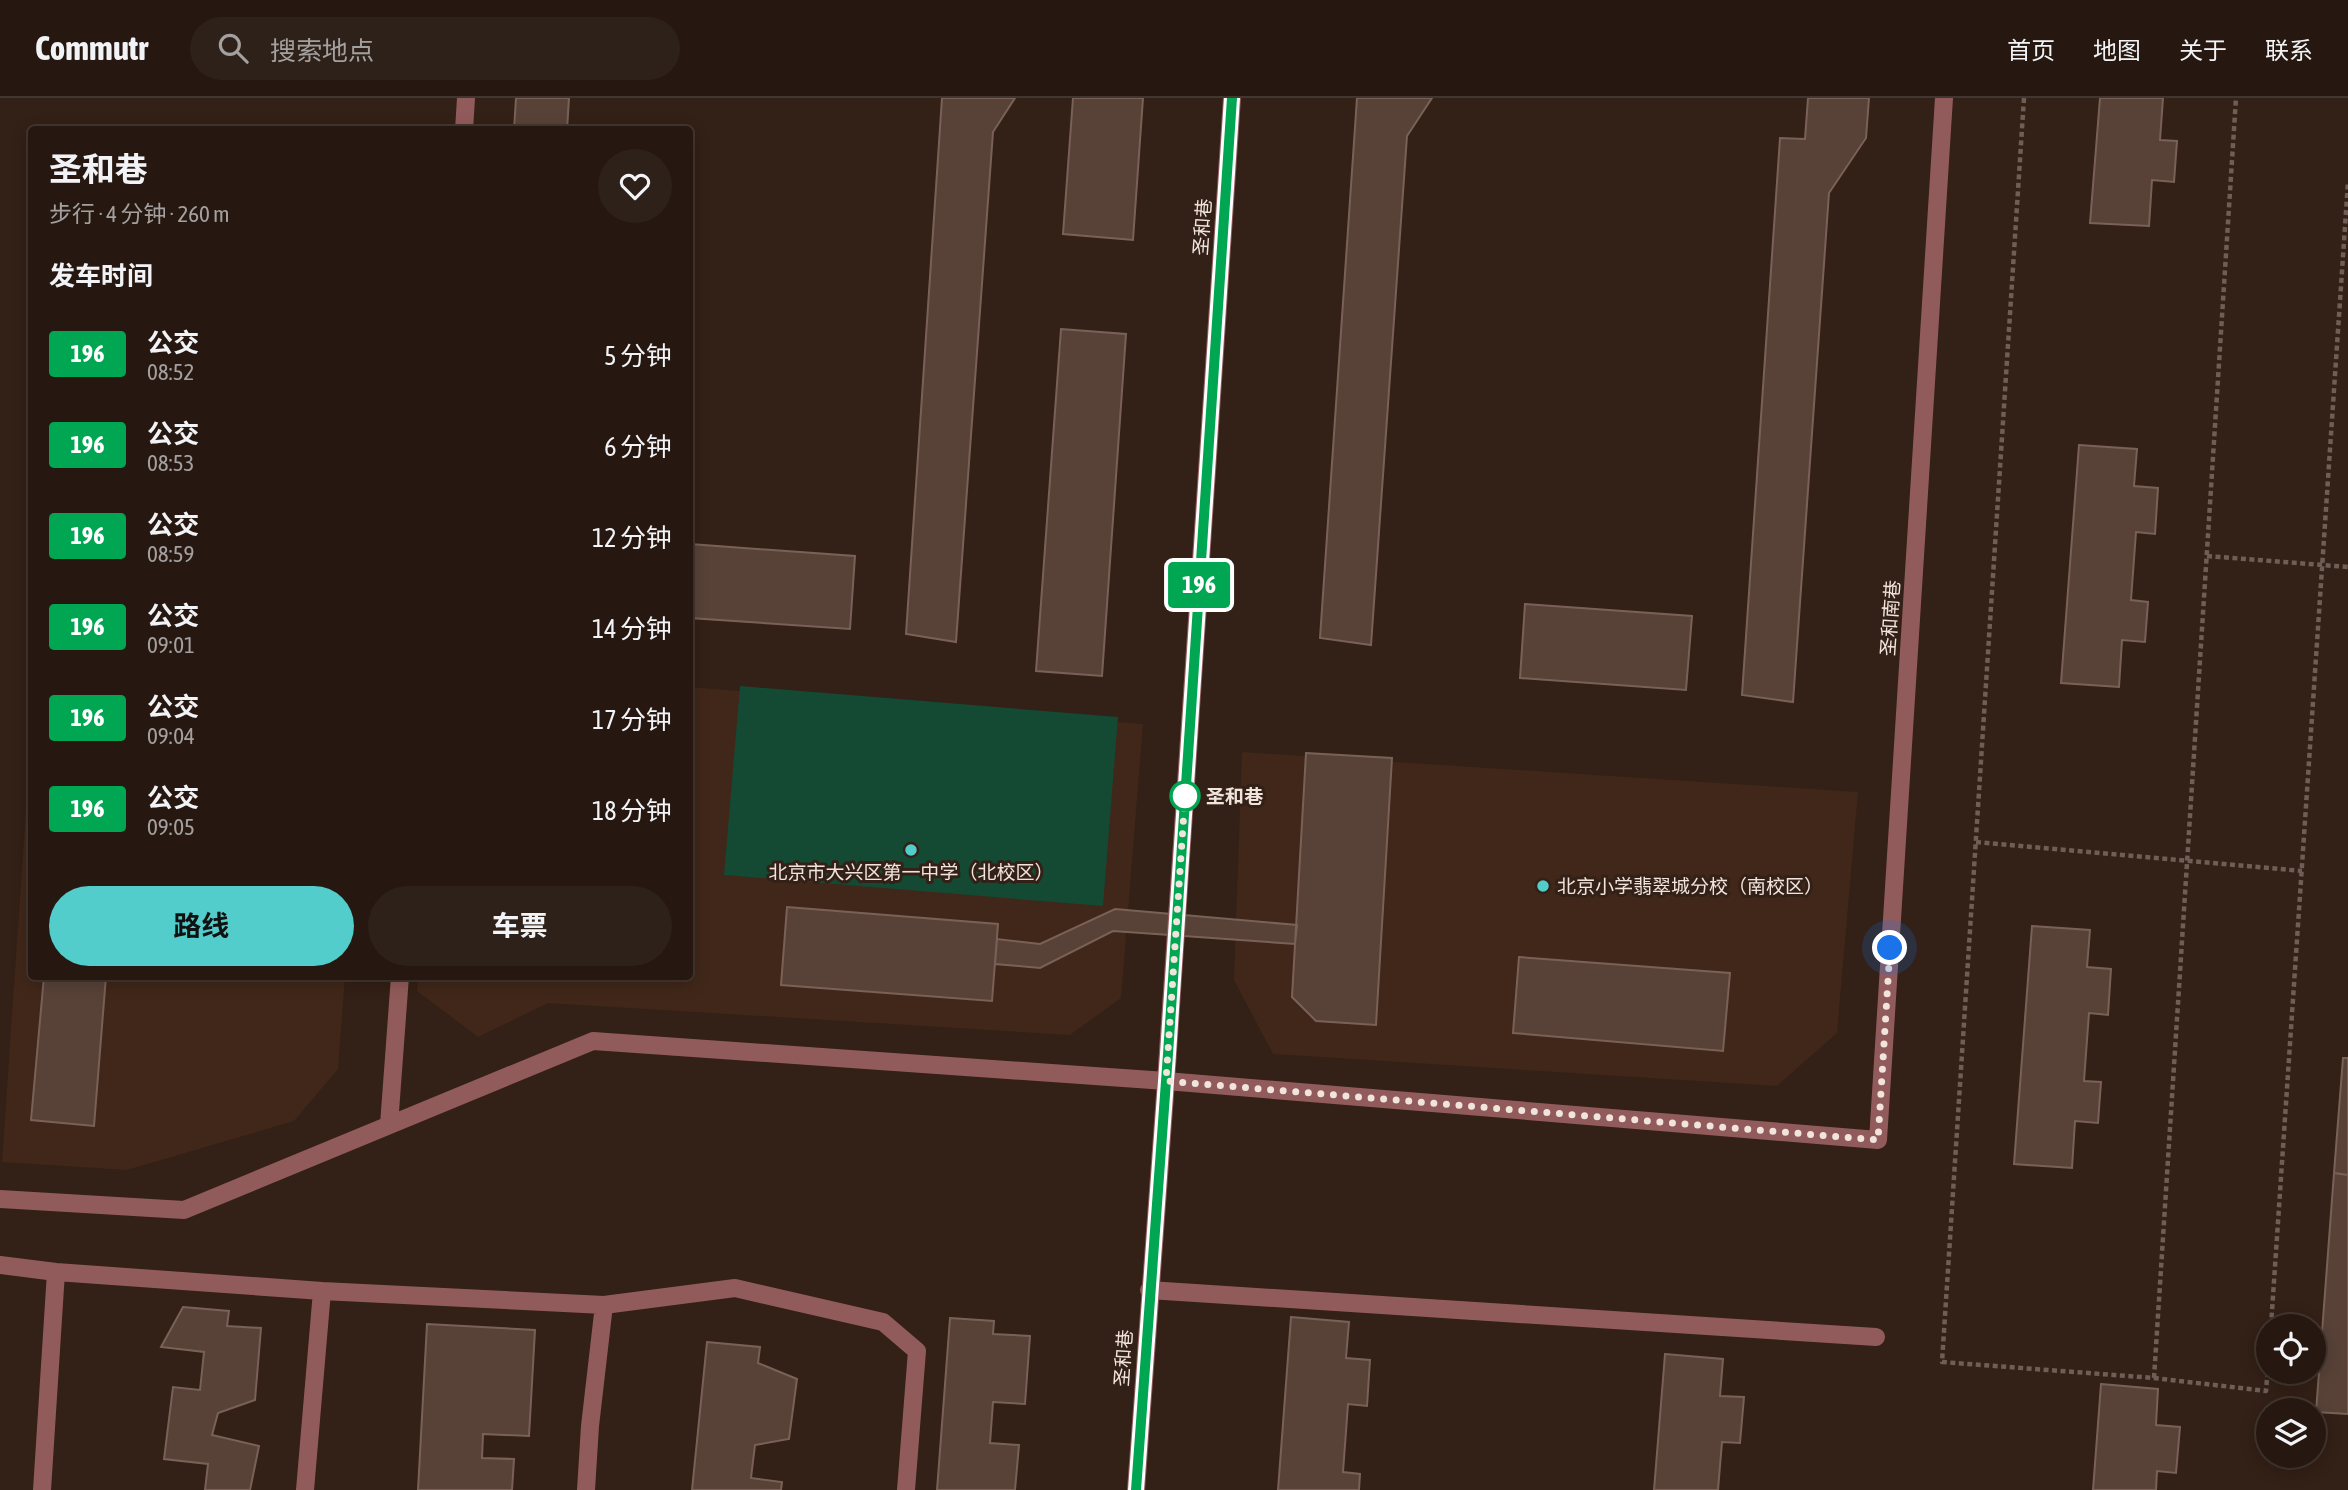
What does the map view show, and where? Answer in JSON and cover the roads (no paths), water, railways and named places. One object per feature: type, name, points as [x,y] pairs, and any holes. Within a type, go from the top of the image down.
[{"type":"street","points":[[464,126],[466,98]]},
{"type":"street","name":"圣和巷","points":[[1136,1490],[1232,98]]},
{"type":"street","name":"圣和南巷","points":[[1166,1081],[1878,1140],[1944,98]]},
{"type":"street","points":[[389,1125],[400,980]]},
{"type":"street","points":[[0,1199],[184,1210],[593,1041],[1166,1081]]},
{"type":"street","points":[[0,1265],[57,1272],[322,1291],[604,1305],[735,1288],[883,1322],[917,1351],[906,1490]]},
{"type":"street","points":[[42,1490],[57,1272]]},
{"type":"street","points":[[1149,1290],[1876,1337]]},
{"type":"street","points":[[305,1490],[322,1291]]},
{"type":"street","points":[[586,1490],[590,1426],[604,1305]]},
{"type":"place","name":"圣和巷","points":[[1185,796]]},
{"type":"place","name":"北京市大兴区第一中学（北校区）","points":[[911,850]]},
{"type":"place","name":"北京小学翡翠城分校（南校区）","points":[[1543,886]]}]
